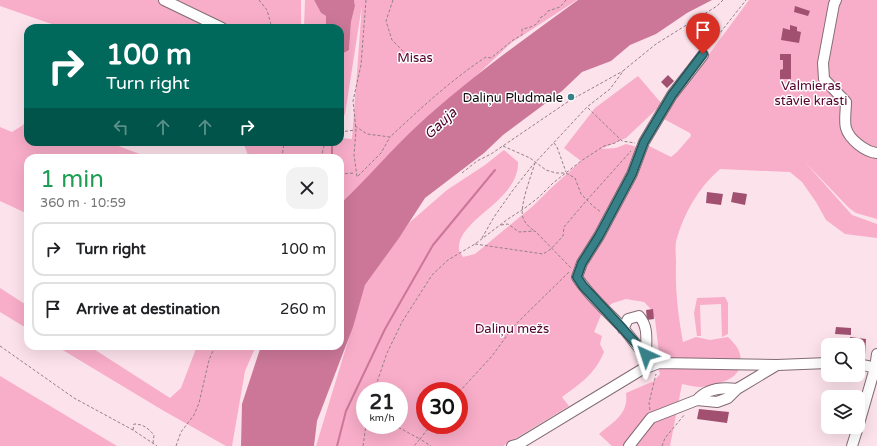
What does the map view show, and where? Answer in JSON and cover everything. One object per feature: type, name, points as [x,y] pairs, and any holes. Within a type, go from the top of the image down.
[{"type":"street","points":[[164,0],[214,24]]},
{"type":"street","points":[[836,0],[823,63],[824,79],[846,102],[846,128],[857,145],[873,153],[877,153]]},
{"type":"street","points":[[703,54],[672,95],[644,142],[632,174],[582,263],[577,277],[583,286],[646,355],[659,363],[777,366],[821,363]]},
{"type":"street","points":[[623,329],[628,319],[639,316],[644,322],[647,333],[646,355]]},
{"type":"street","points":[[865,404],[876,368],[877,354]]},
{"type":"street","points":[[512,446],[519,444],[642,370],[659,363]]},
{"type":"street","points":[[629,446],[651,418],[697,400],[717,402],[728,398],[738,389],[777,366]]},
{"type":"street","points":[[865,366],[876,368]]},
{"type":"street","points":[[852,446],[856,434]]},
{"type":"path","points":[[259,0],[267,10],[271,24]]},
{"type":"path","points":[[366,0],[361,65],[353,101],[356,130],[354,154],[357,177],[381,153],[390,137],[466,70],[486,57],[491,58],[513,40],[522,35],[522,29],[533,27],[548,11],[560,7],[566,0]]},
{"type":"path","points":[[393,0],[386,20],[392,40],[407,55]]},
{"type":"path","points":[[462,173],[477,161],[490,154],[569,101],[624,70],[656,44],[717,6],[723,0]]},
{"type":"path","points":[[703,54],[746,0]]},
{"type":"path","points":[[482,238],[512,190],[587,107],[610,90],[624,70]]},
{"type":"path","points":[[475,244],[544,254],[563,236],[564,227],[638,143],[620,140],[587,107]]},
{"type":"path","points":[[355,126],[367,134],[390,137]]},
{"type":"path","points":[[344,132],[356,130]]},
{"type":"path","points":[[377,382],[387,353],[402,322],[432,275],[448,260],[475,244],[539,198],[553,183],[566,173],[604,146],[620,140]]},
{"type":"path","points":[[554,143],[557,147],[566,173]]},
{"type":"path","points":[[502,146],[530,158],[546,170],[556,173],[566,173],[575,178],[581,194],[594,208],[608,217]]},
{"type":"path","points":[[468,382],[492,356],[514,326],[572,269],[551,249],[541,236],[527,225],[523,218],[522,210],[536,163]]},
{"type":"path","points":[[344,174],[356,173]]},
{"type":"path","points":[[500,225],[508,224],[519,232],[535,231]]},
{"type":"path","points":[[0,346],[74,398],[133,430],[157,446]]},
{"type":"path","points":[[176,446],[181,432],[194,415],[199,402],[209,360],[213,350]]},
{"type":"path","points":[[651,418],[649,403],[659,363]]},
{"type":"path","points":[[662,446],[665,438],[688,411]]},
{"type":"path","points":[[133,430],[134,424],[140,424],[149,429],[154,435],[153,443]]},
{"type":"path","points":[[408,433],[431,446]]},
{"type":"path","points":[[363,446],[365,434]]},
{"type":"path","points":[[414,446],[424,434]]},
{"type":"green space","points":[[0,0],[301,0],[301,24],[52,24],[0,6]]},
{"type":"green space","points":[[305,0],[314,0],[321,13],[326,16],[326,24],[304,24]]},
{"type":"green space","name":"Misas","points":[[354,0],[577,0],[511,43],[344,200],[344,154],[248,154],[244,146],[344,146],[344,138],[352,139],[362,5],[344,116],[344,53],[349,50],[351,22],[355,6]]},
{"type":"green space","name":"Daliņu mežs","points":[[749,0],[877,0],[877,219],[856,213],[849,208],[804,161],[852,215],[877,224],[877,238],[845,234],[826,220],[802,182],[790,172],[720,169],[712,176],[705,184],[688,211],[676,241],[677,302],[683,342],[696,337],[710,340],[728,337],[738,349],[741,358],[740,366],[732,377],[718,384],[701,387],[682,384],[670,446],[612,446],[599,434],[619,417],[625,407],[626,393],[654,381],[660,374],[656,362],[660,362],[655,319],[650,308],[644,302],[626,299],[613,303],[603,310],[594,332],[602,336],[600,344],[604,352],[592,372],[562,397],[569,406],[503,446],[316,446],[365,285],[409,223],[447,190],[485,165],[504,150],[518,162],[516,175],[509,187],[500,198],[469,226],[462,236],[459,251],[463,257],[475,254],[533,206],[581,161],[564,148],[595,108],[638,76],[662,104],[626,138],[601,149],[616,148],[626,144],[640,148],[647,145],[671,157],[691,136],[690,133],[662,118]]},
{"type":"green space","points":[[24,123],[24,146],[118,146],[140,154],[24,154],[24,212],[0,201],[0,127],[12,132]]},
{"type":"green space","points":[[0,288],[24,303],[24,327],[0,312]]},
{"type":"green space","points":[[725,297],[728,303],[728,334],[722,337],[721,304],[700,305],[701,336],[697,336],[694,313],[697,298]]},
{"type":"green space","points":[[63,350],[95,350],[170,398],[181,388],[195,350],[254,350],[245,371],[232,446],[226,446],[164,411]]},
{"type":"green space","points":[[0,376],[117,446],[0,446]]},
{"type":"water","points":[[314,0],[354,0],[355,6],[351,22],[349,50],[344,53],[344,24],[326,24],[326,16],[321,13]]},
{"type":"water","name":"Gauja","points":[[578,0],[712,0],[687,13],[656,34],[630,45],[611,61],[582,72],[562,91],[503,135],[484,153],[425,198],[399,238],[365,285],[353,327],[317,421],[314,446],[241,446],[242,404],[260,350],[344,350],[344,200],[407,136],[436,109]]},
{"type":"building","points":[[795,6],[810,11],[808,16],[794,12]]},
{"type":"building","points":[[790,25],[797,27],[797,31],[801,32],[799,43],[781,40],[783,28],[790,30]]},
{"type":"building","points":[[780,54],[791,54],[791,79],[780,79],[780,70],[783,69],[783,60],[780,60]]},
{"type":"building","points":[[668,75],[674,81],[667,88],[661,82]]},
{"type":"building","points":[[707,192],[723,194],[721,205],[706,203]]},
{"type":"building","points":[[733,192],[747,194],[745,205],[731,202]]},
{"type":"building","points":[[653,309],[654,319],[647,320],[646,310]]},
{"type":"building","points":[[836,327],[851,328],[851,335],[835,334]]},
{"type":"building","points":[[699,409],[729,412],[727,423],[697,419]]},
{"type":"waterway","points":[[332,146],[332,154]]},
{"type":"waterway","points":[[337,446],[346,411],[385,329],[433,245],[495,170]]},
{"type":"place","name":"Daliņu Pludmale","points":[[571,97]]},
{"type":"route","points":[[646,355],[583,286],[577,277],[582,263],[599,236],[632,174],[644,142],[672,95],[703,54]]},
{"type":"park label","name":"Valmieras stāvie krasti","points":[[811,92]]}]
